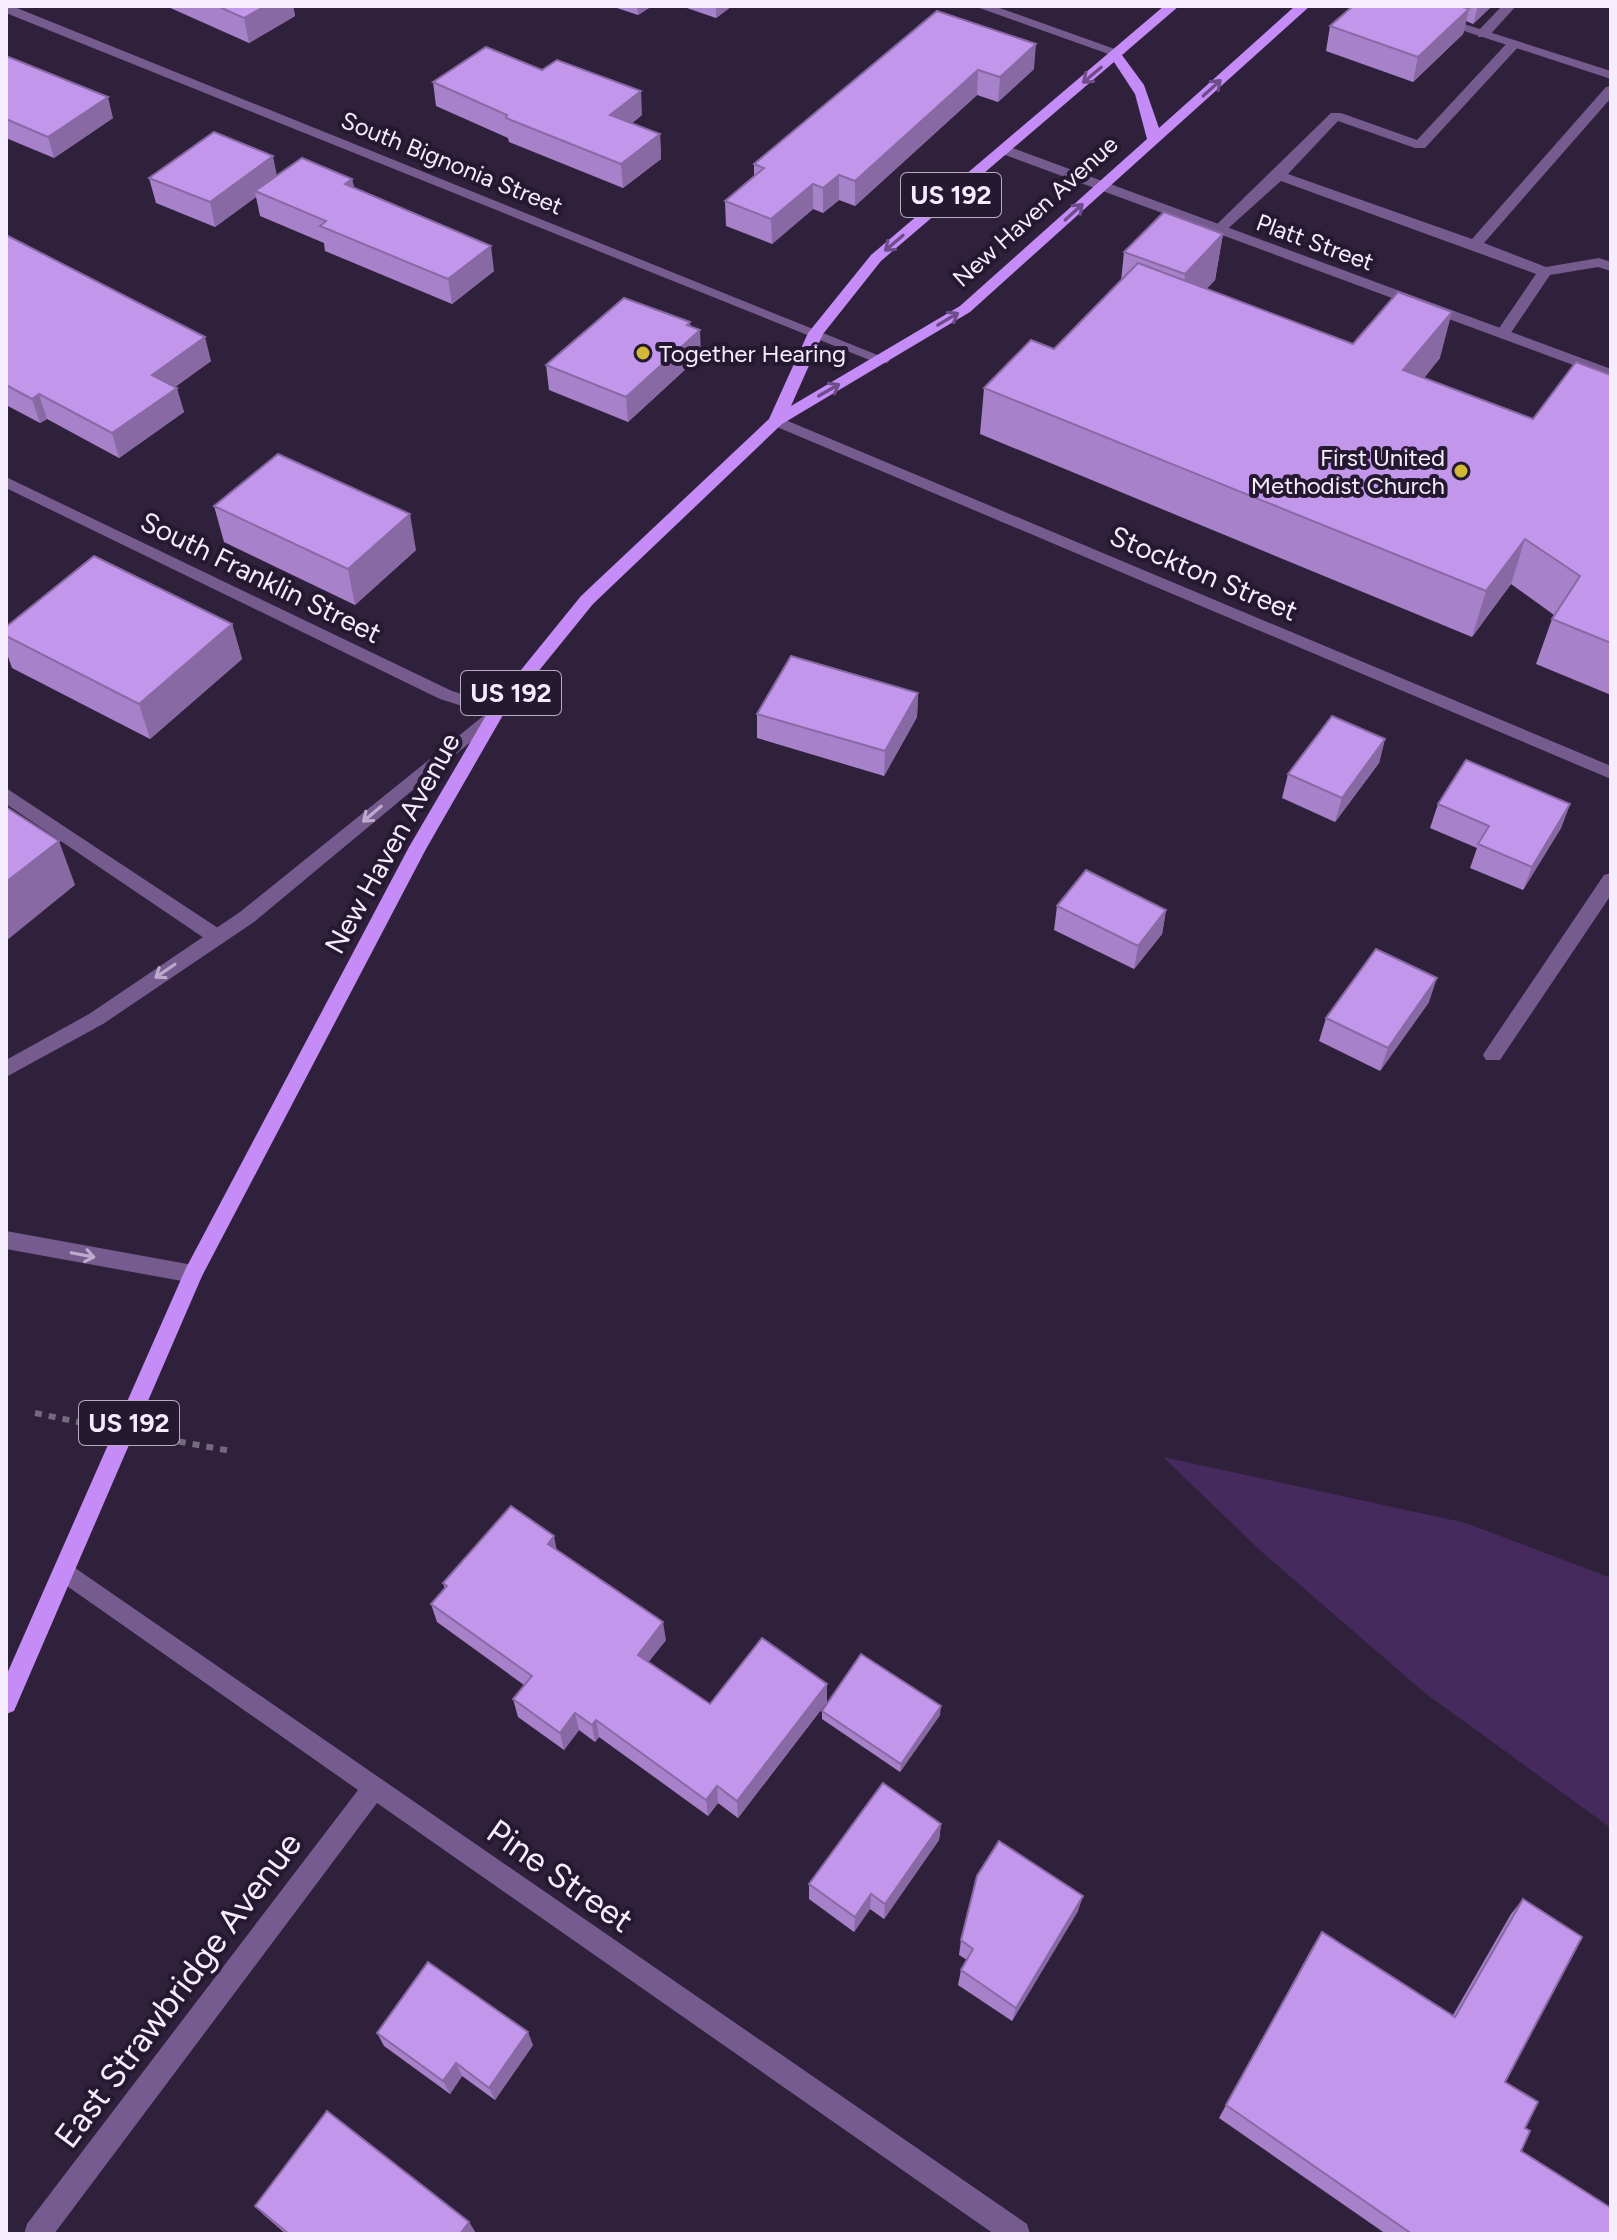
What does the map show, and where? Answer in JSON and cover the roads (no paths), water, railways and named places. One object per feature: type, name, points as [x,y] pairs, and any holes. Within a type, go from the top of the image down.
[{"type":"main road","name":"New Haven Avenue","points":[[776,421],[816,333],[876,258],[1172,6]]},
{"type":"main road","name":"New Haven Avenue","points":[[193,1274],[418,847],[497,711],[587,600],[776,421],[965,309],[1303,6]]},
{"type":"main road","points":[[1117,54],[1135,75],[1147,100],[1154,140]]},
{"type":"main road","name":"US 192","points":[[6,1703],[193,1274]]},
{"type":"street","points":[[981,6],[1117,54]]},
{"type":"street","points":[[1395,6],[1611,75]]},
{"type":"street","points":[[1483,34],[1509,6]]},
{"type":"street","name":"South Bignonia Street","points":[[6,8],[882,360]]},
{"type":"street","points":[[1218,230],[1279,175],[1336,116],[1420,145],[1514,44]]},
{"type":"street","points":[[1475,245],[1611,90]]},
{"type":"street","name":"Platt Street","points":[[1005,150],[1611,374]]},
{"type":"street","points":[[1279,175],[1545,272],[1599,262],[1611,267]]},
{"type":"street","points":[[1503,334],[1545,272]]},
{"type":"street","name":"Stockton Street","points":[[776,421],[1611,773]]},
{"type":"street","name":"South Franklin Street","points":[[6,482],[446,695],[497,711]]},
{"type":"street","points":[[6,1069],[96,1019],[247,917],[497,711]]},
{"type":"street","points":[[6,795],[217,937]]},
{"type":"street","points":[[1493,1055],[1611,880]]},
{"type":"street","points":[[6,1240],[193,1274]]},
{"type":"street","name":"Pine Street","points":[[65,1572],[1017,2234]]},
{"type":"street","name":"East Strawbridge Avenue","points":[[37,2234],[374,1788]]},
{"type":"place","name":"Together Hearing","points":[[643,353]]},
{"type":"place","name":"First United Methodist Church","points":[[1461,471]]}]
